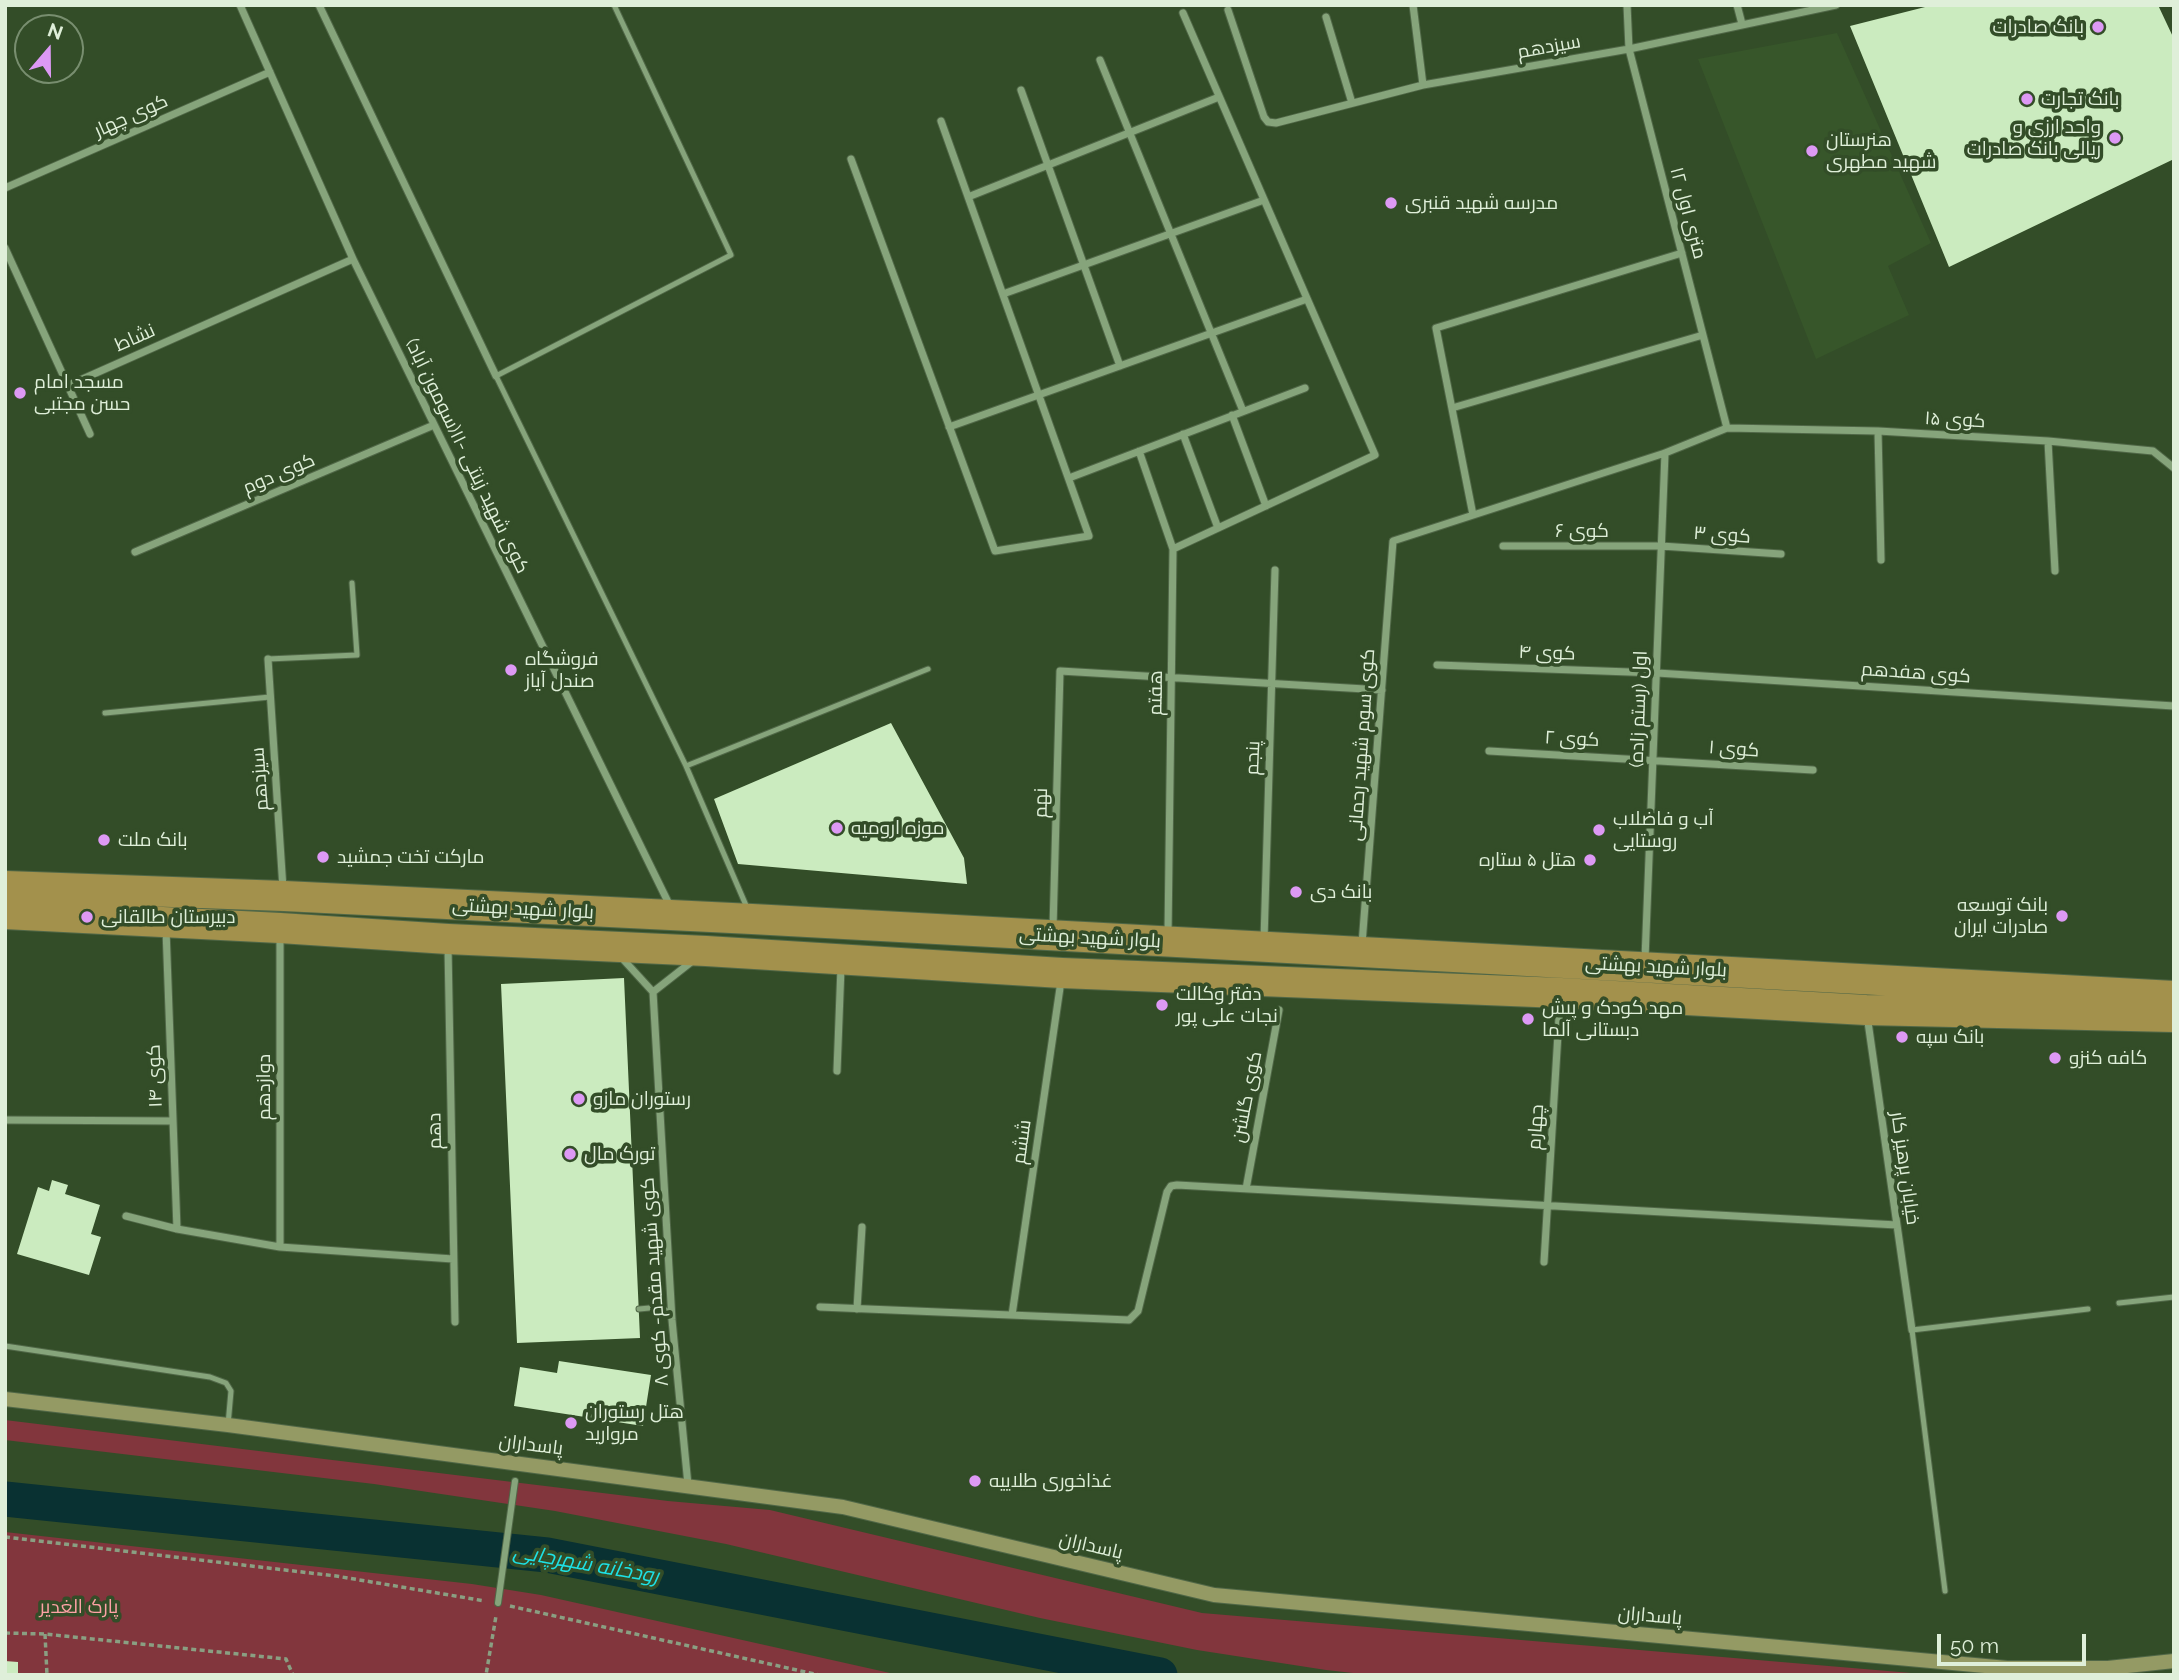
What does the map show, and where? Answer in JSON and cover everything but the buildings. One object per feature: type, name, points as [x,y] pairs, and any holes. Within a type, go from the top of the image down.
[{"type":"main road","name":"بلوار شهید بهشتی","points":[[25,896],[166,922],[1062,973],[1561,993],[1866,1010],[2174,996]]},
{"type":"main road","name":"بلوار شهید بهشتی","points":[[5,914],[25,896],[284,896],[1645,966],[2071,1002],[2174,1017]]},
{"type":"main road","points":[[2071,1002],[2119,975],[2174,977]]},
{"type":"main road","points":[[2071,1002],[2120,1030],[2174,1032]]},
{"type":"main road","name":"پاسداران","points":[[5,1399],[228,1425],[843,1507],[1214,1595],[2007,1668],[2108,1668],[2174,1661]]},
{"type":"street","name":"کوی شهید زینتی -۱۱(سومون آباد)","points":[[240,5],[353,259],[675,916]]},
{"type":"street","points":[[319,5],[496,376]]},
{"type":"street","points":[[1412,5],[1423,85]]},
{"type":"street","name":"۱۲ متری اول","points":[[1627,5],[1629,49],[1727,428]]},
{"type":"street","points":[[1737,5],[1742,24]]},
{"type":"street","name":"سیزدهم","points":[[1228,10],[1264,117],[1268,122],[1276,123],[1423,85],[1629,49],[1836,5]]},
{"type":"street","points":[[1173,549],[1375,456],[1183,13]]},
{"type":"street","points":[[1326,17],[1352,103]]},
{"type":"street","points":[[1100,60],[1243,411]]},
{"type":"street","name":"کوی چهار","points":[[5,188],[270,72]]},
{"type":"street","points":[[1021,90],[1120,366]]},
{"type":"street","points":[[968,197],[1219,97]]},
{"type":"street","points":[[851,159],[995,551],[1089,536],[941,121]]},
{"type":"street","points":[[1003,294],[1264,200]]},
{"type":"street","points":[[5,248],[90,434]]},
{"type":"street","points":[[1682,253],[1436,328],[1473,515],[1665,453],[1727,428]]},
{"type":"street","name":"نشاط","points":[[69,385],[353,259]]},
{"type":"street","points":[[5,274],[15,270]]},
{"type":"street","points":[[949,427],[1307,299]]},
{"type":"street","points":[[1452,408],[1703,335]]},
{"type":"street","points":[[1069,478],[1305,388]]},
{"type":"street","points":[[1232,415],[1266,506]]},
{"type":"street","name":"کوی دوم","points":[[135,552],[434,425]]},
{"type":"street","name":"کوی ۱۵","points":[[1727,428],[1878,431],[2049,441],[2153,451],[2174,468]]},
{"type":"street","points":[[1878,431],[1881,560]]},
{"type":"street","points":[[1182,434],[1217,528]]},
{"type":"street","points":[[2049,441],[2055,571]]},
{"type":"street","name":"هفتم","points":[[1139,451],[1173,549],[1168,942]]},
{"type":"street","name":"اول (رستم زاده)","points":[[1645,966],[1665,453]]},
{"type":"street","name":"کوی سوم شهید رحمانی","points":[[1362,951],[1393,541],[1473,515]]},
{"type":"street","name":"کوی ۶","points":[[1503,546],[1661,546]]},
{"type":"street","name":"کوی ۳","points":[[1661,546],[1782,554]]},
{"type":"street","name":"پنجم","points":[[1264,947],[1275,570]]},
{"type":"street","name":"سیزدهم","points":[[268,659],[284,896]]},
{"type":"street","name":"کوی ۴","points":[[1437,665],[1657,673]]},
{"type":"street","name":"نهم","points":[[1053,936],[1060,670],[1172,677]]},
{"type":"street","name":"کوی هفدهم","points":[[1657,673],[2174,706]]},
{"type":"street","points":[[1172,677],[1381,690]]},
{"type":"street","name":"کوی ۲","points":[[1489,751],[1653,759]]},
{"type":"street","name":"کوی ۱","points":[[1653,759],[1813,770]]},
{"type":"street","name":"کوی ۱۴","points":[[166,922],[177,1229]]},
{"type":"street","name":"دوازدهم","points":[[280,928],[280,1247]]},
{"type":"street","name":"دهم","points":[[448,939],[455,1322]]},
{"type":"street","points":[[611,947],[653,992],[706,951]]},
{"type":"street","points":[[836,1071],[841,960]]},
{"type":"street","name":"ششم","points":[[1012,1315],[1062,973]]},
{"type":"street","name":"کوی شهید مقدم- کوی ۸","points":[[653,992],[672,1320],[688,1485]]},
{"type":"street","name":"چهارم","points":[[1544,1262],[1561,993]]},
{"type":"street","name":"کوی گلشن","points":[[1246,1189],[1279,1010]]},
{"type":"street","name":"خیابان پرهیز کار","points":[[1866,1010],[1912,1330]]},
{"type":"street","points":[[5,1120],[173,1121]]},
{"type":"street","points":[[820,1307],[1129,1320],[1138,1311],[1171,1186],[1897,1225]]},
{"type":"street","points":[[126,1216],[177,1229],[280,1247],[453,1259]]},
{"type":"street","points":[[857,1309],[862,1227]]},
{"type":"street","points":[[498,1603],[515,1481]]},
{"type":"lane","points":[[614,5],[731,255],[496,376],[686,766],[752,919]]},
{"type":"lane","points":[[268,659],[357,655],[352,583]]},
{"type":"lane","points":[[686,766],[928,669]]},
{"type":"lane","points":[[105,713],[270,696]]},
{"type":"lane","points":[[2119,1303],[2174,1297]]},
{"type":"lane","points":[[639,1309],[660,1307],[667,1311],[672,1320]]},
{"type":"lane","points":[[1945,1591],[1912,1330],[2088,1309]]},
{"type":"lane","points":[[5,1346],[210,1377],[226,1383],[231,1391],[228,1425]]},
{"type":"path","points":[[5,1537],[336,1576],[498,1603],[819,1675]]},
{"type":"path","points":[[480,1675],[486,1675],[498,1603]]},
{"type":"path","points":[[5,1633],[45,1634],[286,1659],[293,1675]]},
{"type":"path","points":[[45,1634],[47,1675]]},
{"type":"shaded area","name":"هنرستان شهید مطهری","points":[[1837,33],[1931,243],[1888,266],[1909,315],[1816,359],[1698,59]]},
{"type":"green space","points":[[5,1420],[668,1501],[770,1510],[1202,1613],[1935,1675],[1371,1675],[1326,1670],[1197,1650],[1040,1618],[726,1544],[555,1511],[374,1484],[5,1440]]},
{"type":"green space","name":"پارک الغدیر","points":[[5,1532],[472,1584],[541,1595],[899,1675],[5,1675]]},
{"type":"waterway","name":"رودخانه شهرچایی","points":[[5,1499],[547,1555],[1160,1675]]},
{"type":"place","name":"بانک صادرات","points":[[2098,27]]},
{"type":"place","name":"بانک تجارت","points":[[2027,99]]},
{"type":"place","name":"واحد ارزی و ریالی بانک صادرات","points":[[2115,138]]},
{"type":"place","name":"هنرستان شهید مطهری","points":[[1812,151]]},
{"type":"place","name":"مدرسه شهید قنبری","points":[[1391,203]]},
{"type":"place","name":"مسجد امام حسن مجتبی","points":[[20,393]]},
{"type":"place","name":"فروشگاه صندل آیاز","points":[[511,670]]},
{"type":"place","name":"موزه ارومیه","points":[[837,828]]},
{"type":"place","name":"آب و فاضلاب روستایی","points":[[1599,830]]},
{"type":"place","name":"بانک ملت","points":[[104,840]]},
{"type":"place","name":"مارکت تخت جمشید","points":[[323,857]]},
{"type":"place","name":"هتل ۵ ستاره","points":[[1590,860]]},
{"type":"place","name":"بانک دی","points":[[1296,892]]},
{"type":"place","name":"بانک توسعه صادرات ایران","points":[[2062,916]]},
{"type":"place","name":"دبیرستان طالقانی","points":[[87,917]]},
{"type":"place","name":"دفتر وکالت نجات علی پور","points":[[1162,1005]]},
{"type":"place","name":"مهد کودک و پیش دبستانی آلما","points":[[1528,1019]]},
{"type":"place","name":"بانک سپه","points":[[1902,1037]]},
{"type":"place","name":"کافه کنزو","points":[[2055,1058]]},
{"type":"place","name":"رستوران مازو","points":[[579,1099]]},
{"type":"place","name":"تورک مال","points":[[570,1154]]},
{"type":"place","name":"هتل رستوران مروارید","points":[[571,1423]]},
{"type":"place","name":"غذاخوری طلاییه","points":[[975,1481]]}]
